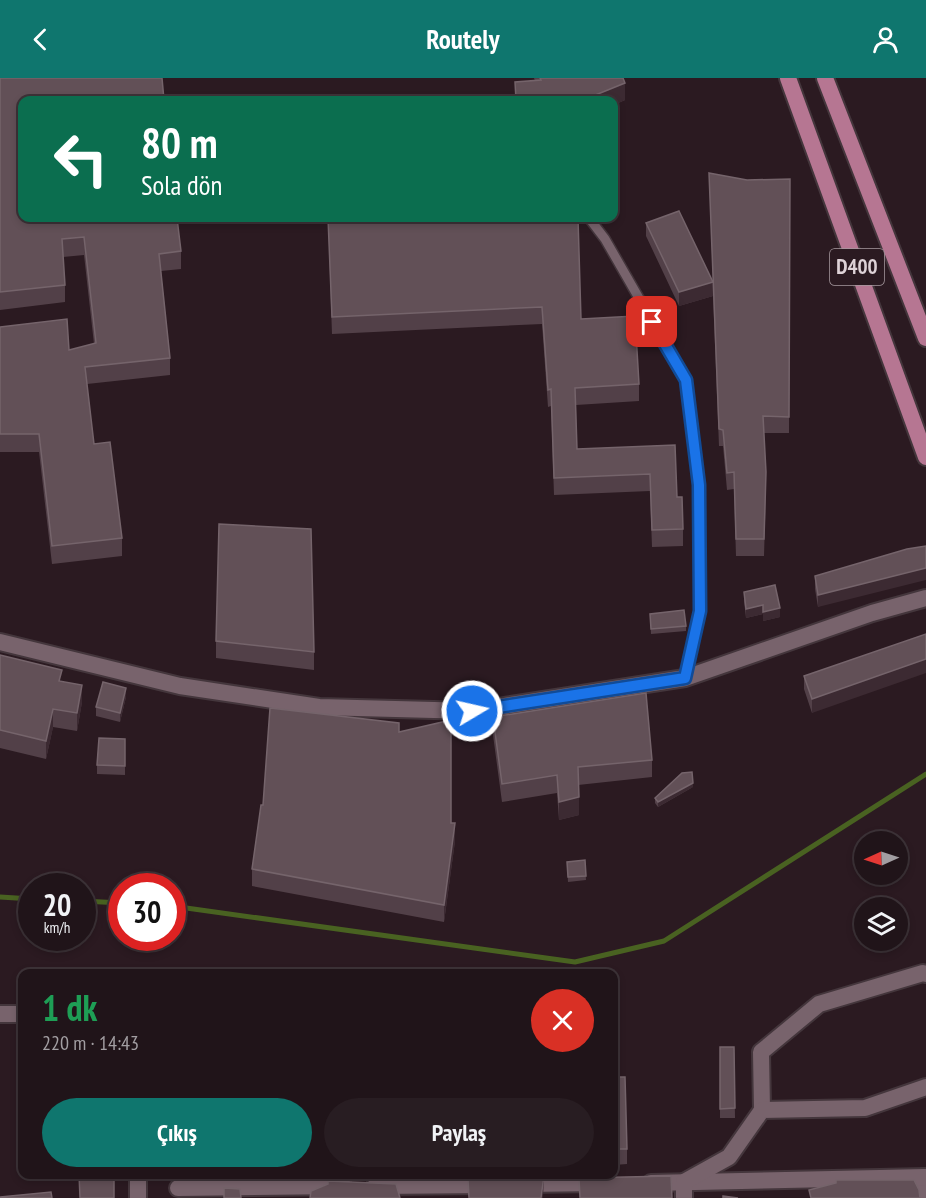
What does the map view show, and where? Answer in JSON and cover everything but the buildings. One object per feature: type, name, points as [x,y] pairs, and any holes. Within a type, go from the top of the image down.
[{"type":"highway","name":"D400","points":[[788,78],[926,457]]},
{"type":"highway","name":"D400","points":[[825,78],[926,338]]},
{"type":"street","points":[[0,642],[180,686],[319,707],[472,711],[685,678],[872,613],[926,598]]},
{"type":"street","points":[[684,1190],[729,1156],[762,1110],[761,1052],[819,1004],[926,974]]},
{"type":"street","points":[[0,1014],[18,1014]]},
{"type":"street","points":[[762,1110],[865,1108],[926,1087]]},
{"type":"street","points":[[638,1183],[684,1190],[925,1177],[924,1198]]},
{"type":"street","points":[[138,1179],[138,1198]]},
{"type":"street","points":[[178,1187],[614,1183]]},
{"type":"lane","points":[[592,222],[605,239],[686,380],[699,485],[700,611],[685,678]]},
{"type":"waterway","points":[[186,908],[575,962],[664,941],[926,774]]},
{"type":"waterway","points":[[0,897],[18,898]]},
{"type":"waterway","points":[[96,902],[108,902]]},
{"type":"route","points":[[472,711],[685,678],[700,611],[699,485],[686,380],[652,322]]}]
